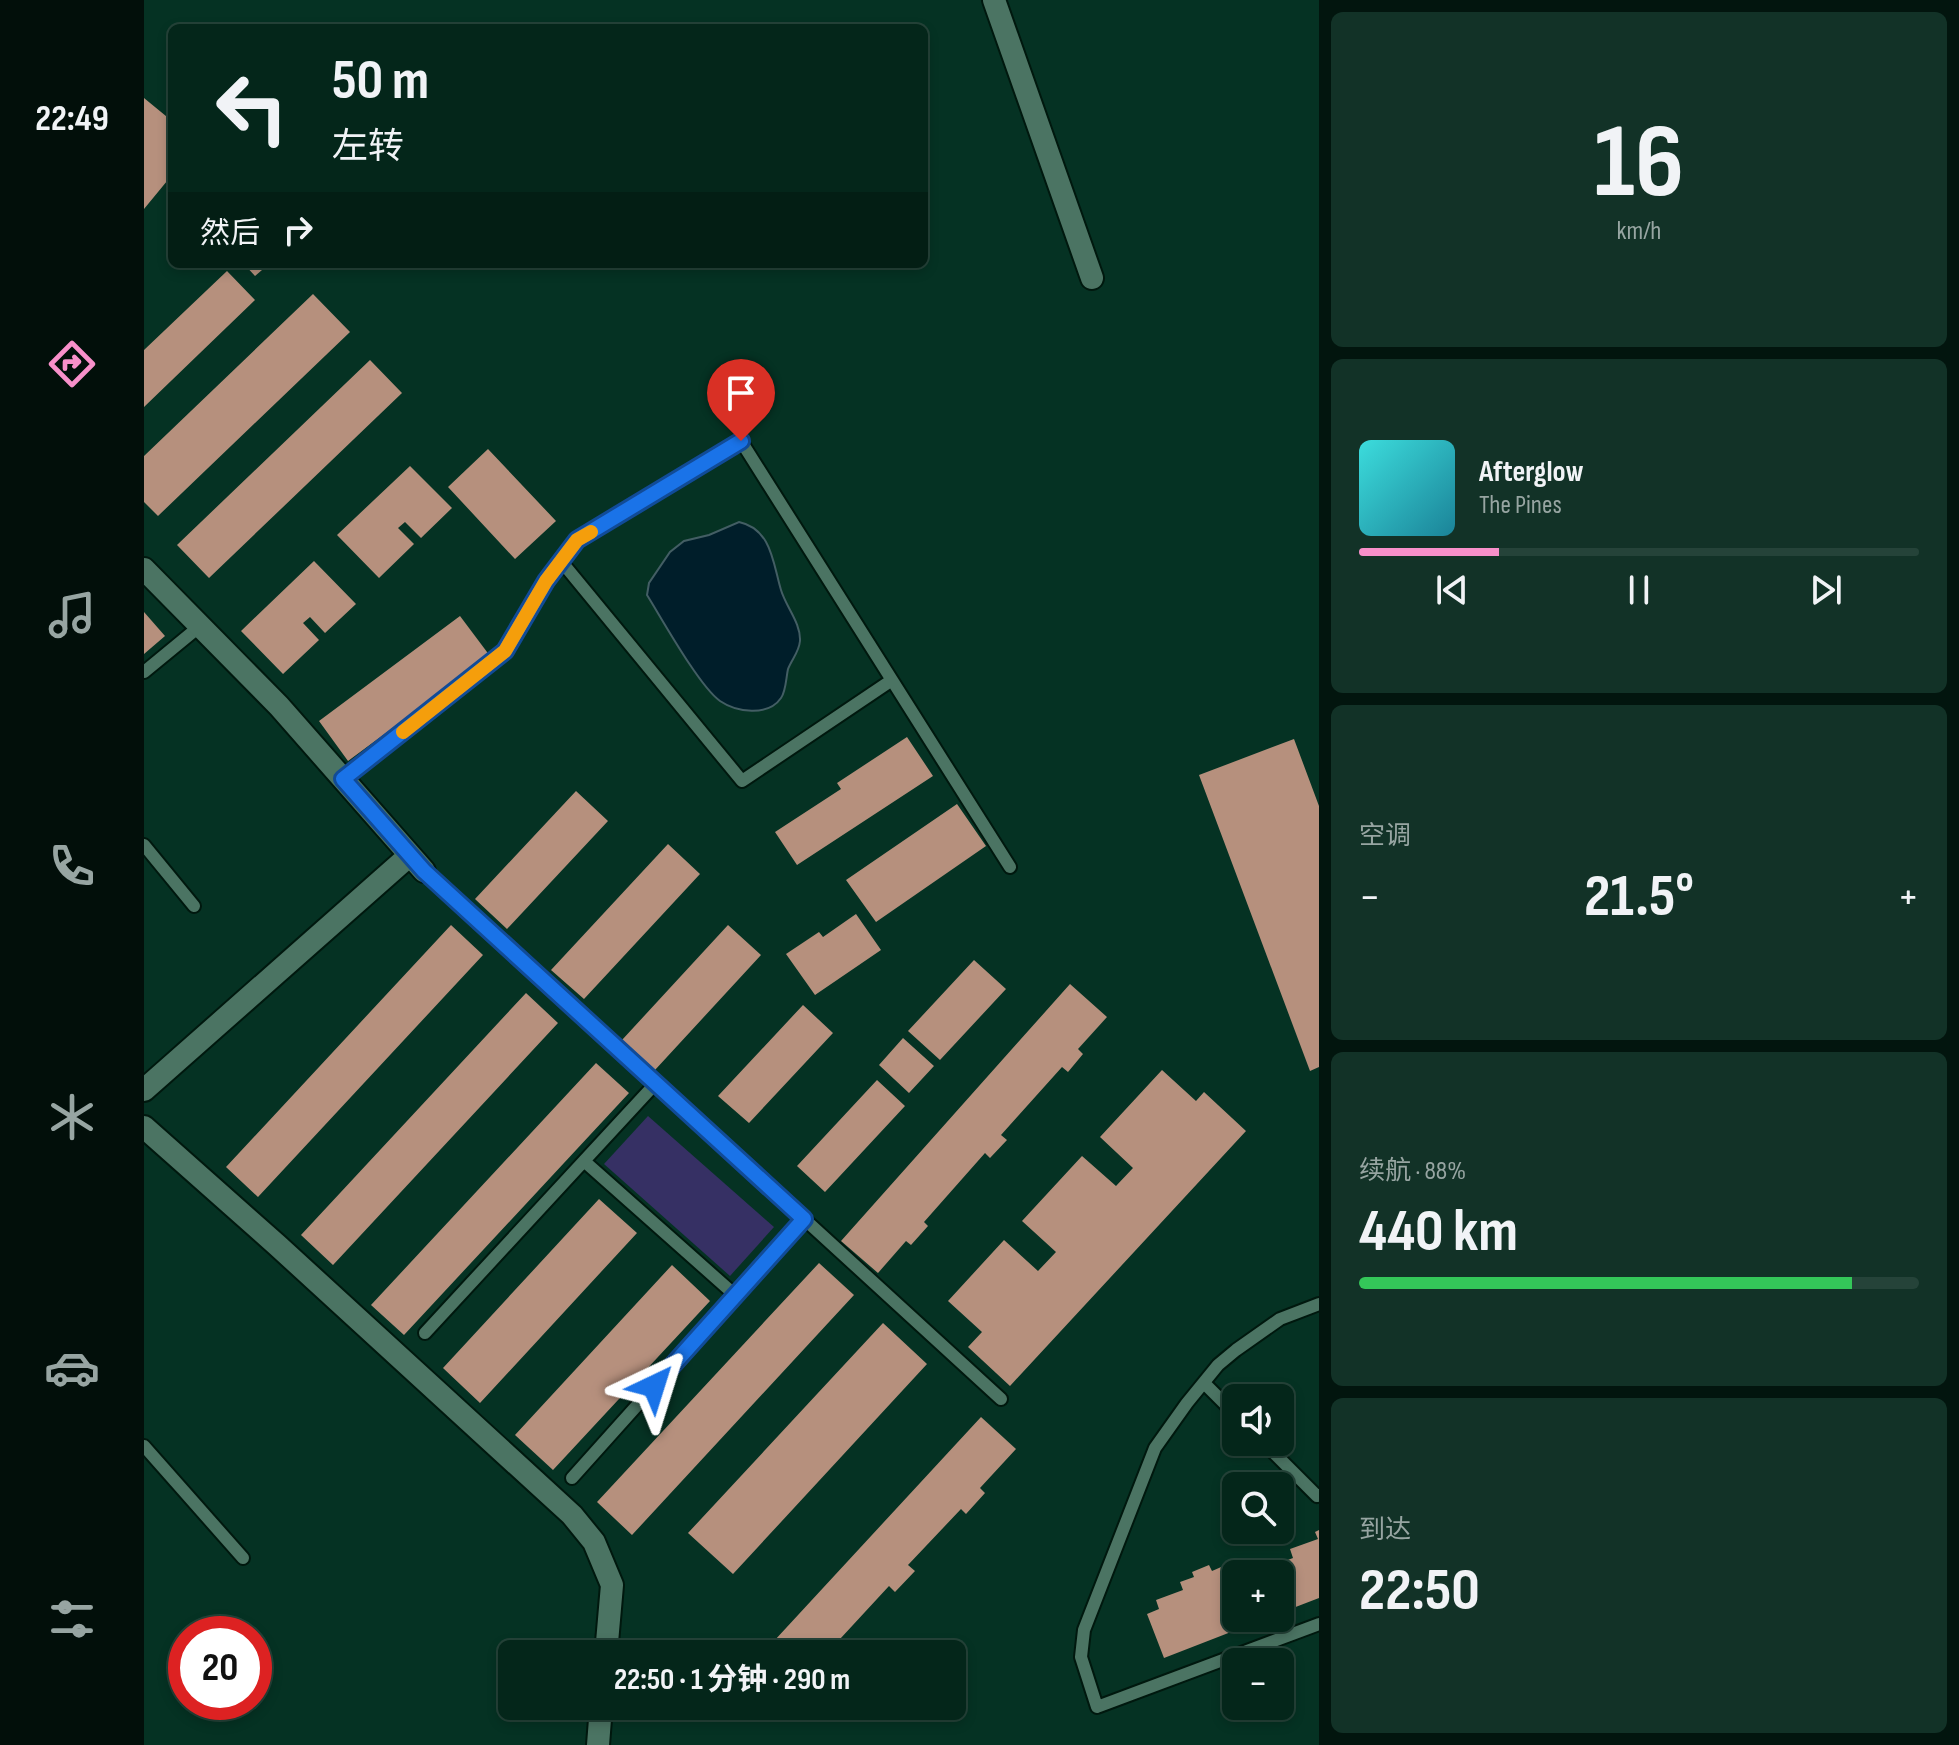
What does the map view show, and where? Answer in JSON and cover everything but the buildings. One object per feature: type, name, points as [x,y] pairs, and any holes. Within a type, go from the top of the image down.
[{"type":"street","points":[[994,0],[1092,278]]},
{"type":"street","points":[[144,569],[279,706],[417,863],[144,1090]]},
{"type":"street","points":[[144,1128],[277,1245],[572,1515],[594,1542],[612,1585],[607,1640]]},
{"type":"street","points":[[598,1745],[600,1720]]},
{"type":"lane","points":[[343,779],[505,651],[546,581],[577,540],[741,441],[1010,867]]},
{"type":"lane","points":[[561,561],[742,781],[892,680]]},
{"type":"lane","points":[[144,672],[200,626]]},
{"type":"lane","points":[[144,845],[194,906]]},
{"type":"lane","points":[[417,863],[1001,1399]]},
{"type":"lane","points":[[425,1333],[656,1083]]},
{"type":"lane","points":[[584,1161],[735,1295]]},
{"type":"lane","points":[[572,1478],[804,1219]]},
{"type":"lane","points":[[1319,1304],[1280,1319],[1218,1365],[1155,1448],[1088,1614],[1081,1657],[1097,1707],[1319,1624]]},
{"type":"lane","points":[[1204,1383],[1222,1401]]},
{"type":"lane","points":[[144,1446],[243,1558]]},
{"type":"lane","points":[[1277,1456],[1319,1495]]},
{"type":"shaded area","points":[[648,1116],[774,1227],[730,1276],[604,1164]]},
{"type":"water","points":[[739,522],[750,526],[765,540],[783,596],[800,634],[783,695],[768,708],[752,711],[734,708],[711,693],[647,595],[649,583],[670,552],[684,541],[709,535]]},
{"type":"slow traffic","points":[[403,732],[505,651],[546,581],[577,540],[591,532]]},
{"type":"route","points":[[654,1386],[804,1219],[424,871],[343,779],[505,651],[546,581],[577,540],[741,441]]}]
